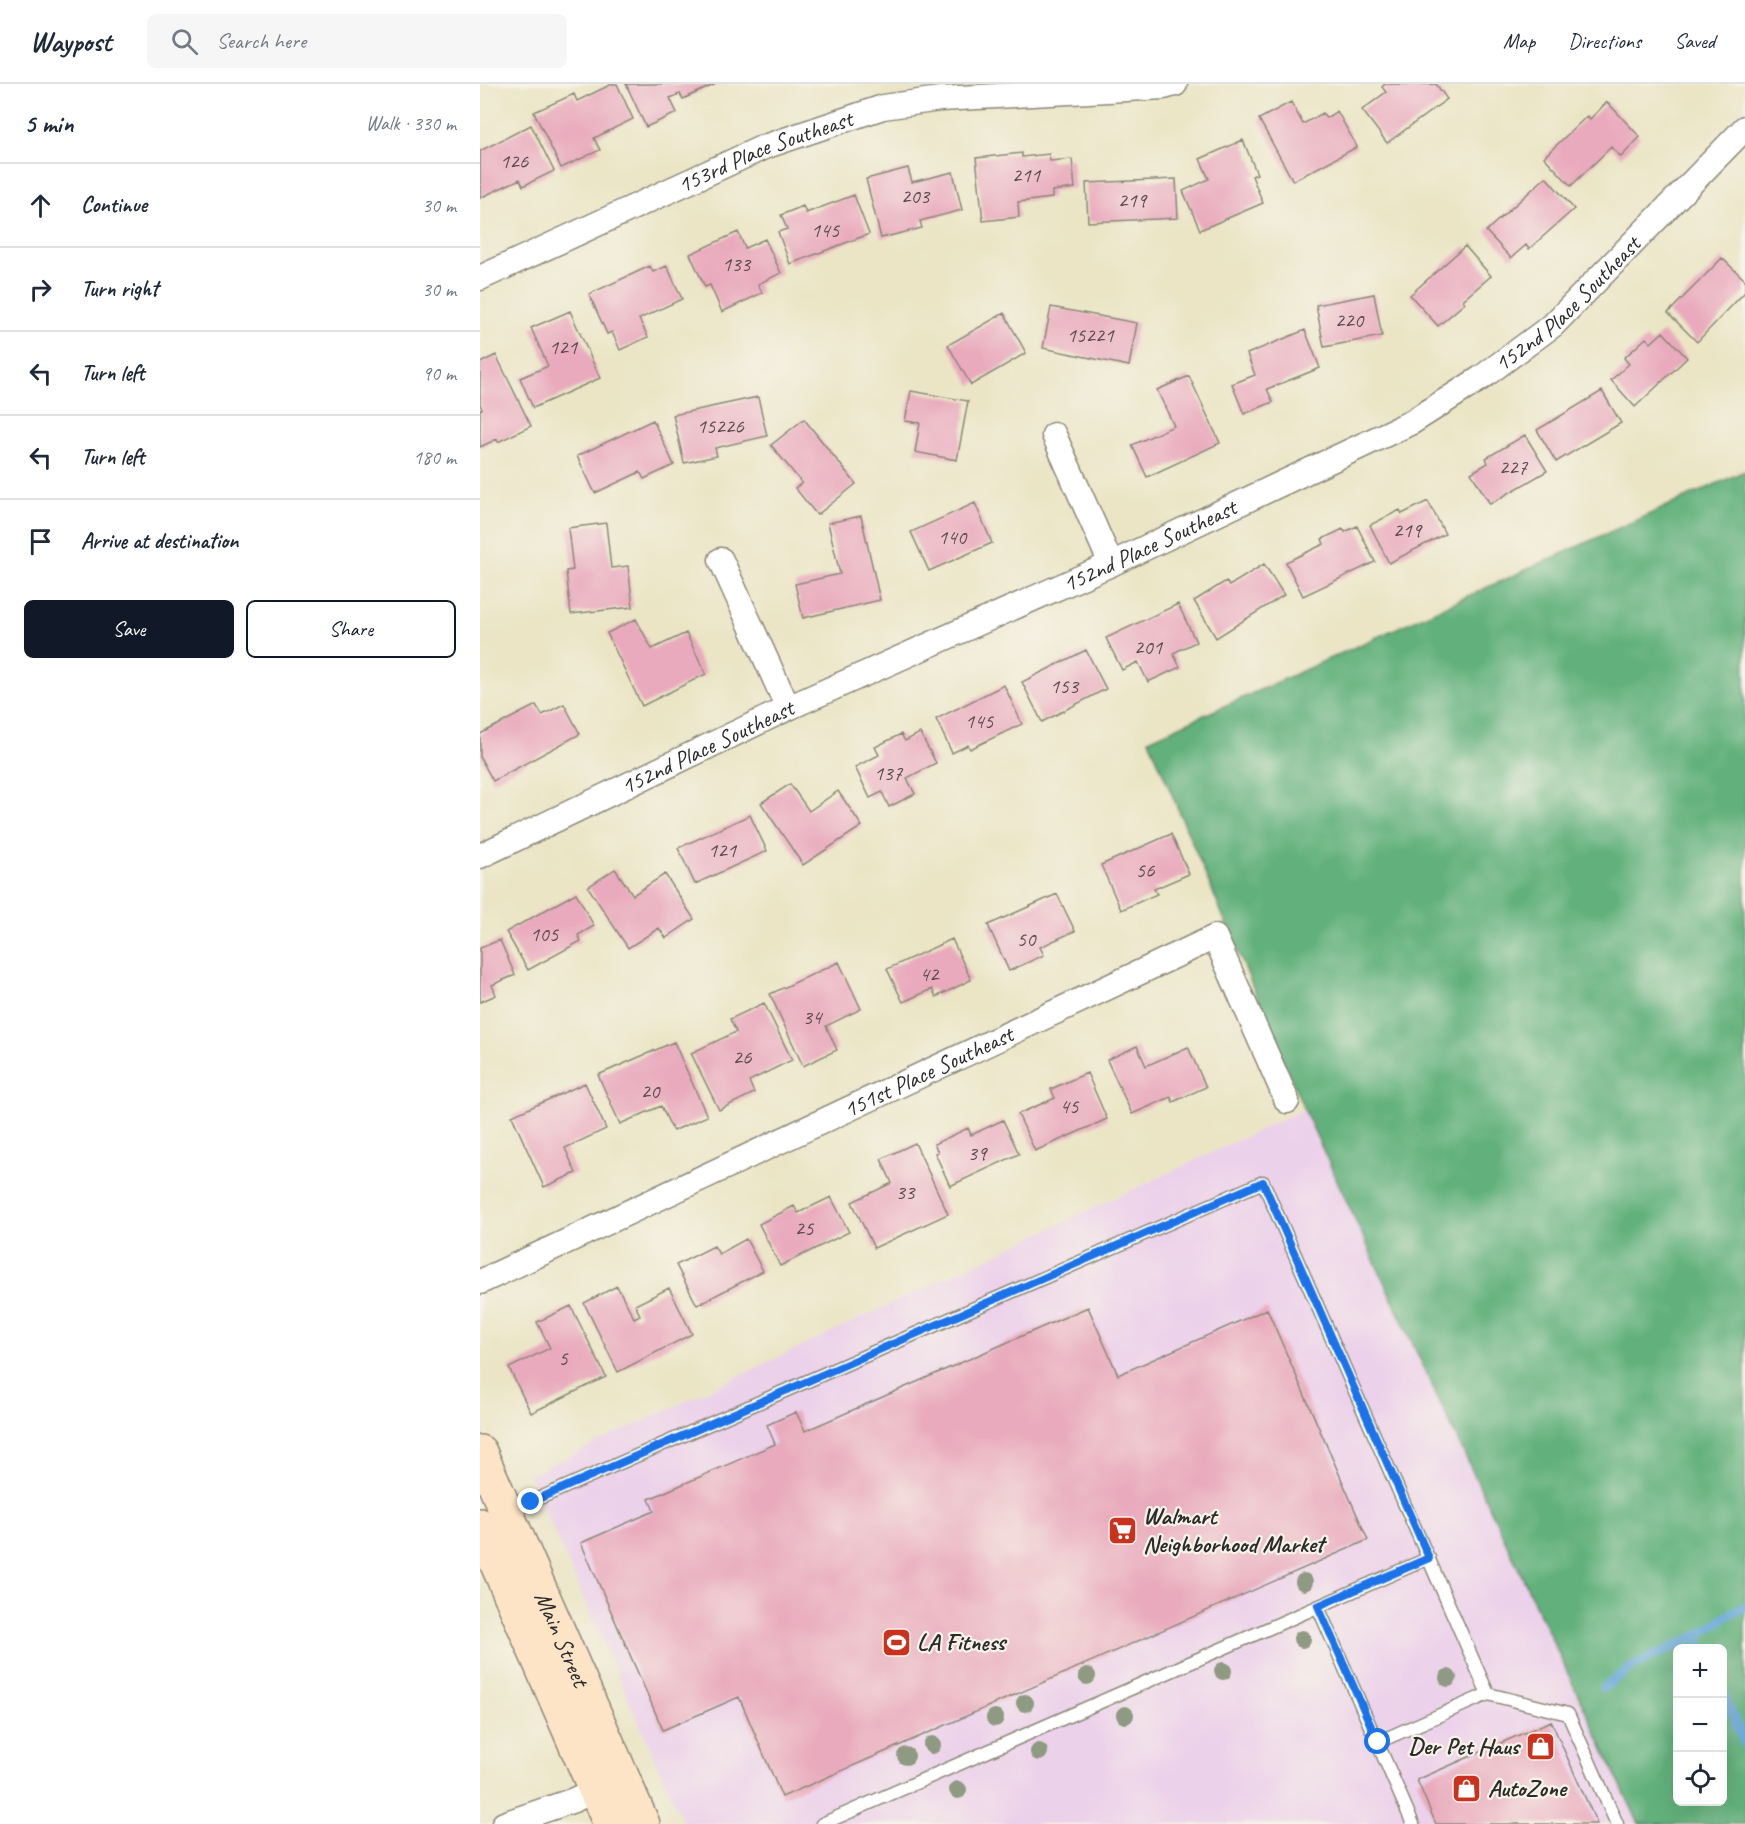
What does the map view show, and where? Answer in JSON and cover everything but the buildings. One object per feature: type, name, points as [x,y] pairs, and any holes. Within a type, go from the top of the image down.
[{"type":"street","name":"153rd Place Southeast","points":[[480,278],[764,147],[883,107],[940,99],[1164,87],[1175,84]]},
{"type":"street","name":"152nd Place Southeast","points":[[480,856],[788,708],[1111,564],[1412,422],[1481,378],[1553,325],[1745,128]]},
{"type":"street","points":[[1054,435],[1111,564]]},
{"type":"street","points":[[721,560],[788,708]]},
{"type":"street","name":"151st Place Southeast","points":[[480,1282],[1215,938],[1287,1101]]},
{"type":"street","name":"Main Street","points":[[480,1452],[493,1519],[595,1790],[610,1824]]},
{"type":"street","name":"Main Street","points":[[493,1519],[643,1824]]},
{"type":"street","points":[[504,1824],[574,1800],[595,1790]]},
{"type":"lane","points":[[493,1519],[1263,1182],[1488,1694]]},
{"type":"lane","points":[[822,1824],[1429,1558]]},
{"type":"lane","points":[[1318,1606],[1413,1824]]},
{"type":"lane","points":[[1378,1742],[1488,1694],[1568,1714],[1617,1824]]},
{"type":"shaded area","points":[[1304,1109],[1639,1824],[684,1824],[529,1475]]},
{"type":"green space","points":[[1745,471],[1745,1824],[1639,1824],[1304,1109],[1149,740]]},
{"type":"waterway","points":[[1603,1688],[1636,1664],[1697,1636],[1733,1612],[1745,1607]]},
{"type":"waterway","points":[[1697,1636],[1701,1644]]},
{"type":"waterway","points":[[1725,1698],[1745,1745]]},
{"type":"place","name":"Walmart Neighborhood Market","points":[[1122,1530]]},
{"type":"place","name":"LA Fitness","points":[[896,1642]]},
{"type":"place","name":"Der Pet Haus","points":[[1540,1746]]},
{"type":"place","name":"AutoZone","points":[[1467,1788]]},
{"type":"route","points":[[531,1502],[1263,1182],[1429,1558],[1318,1606],[1378,1742]]}]
